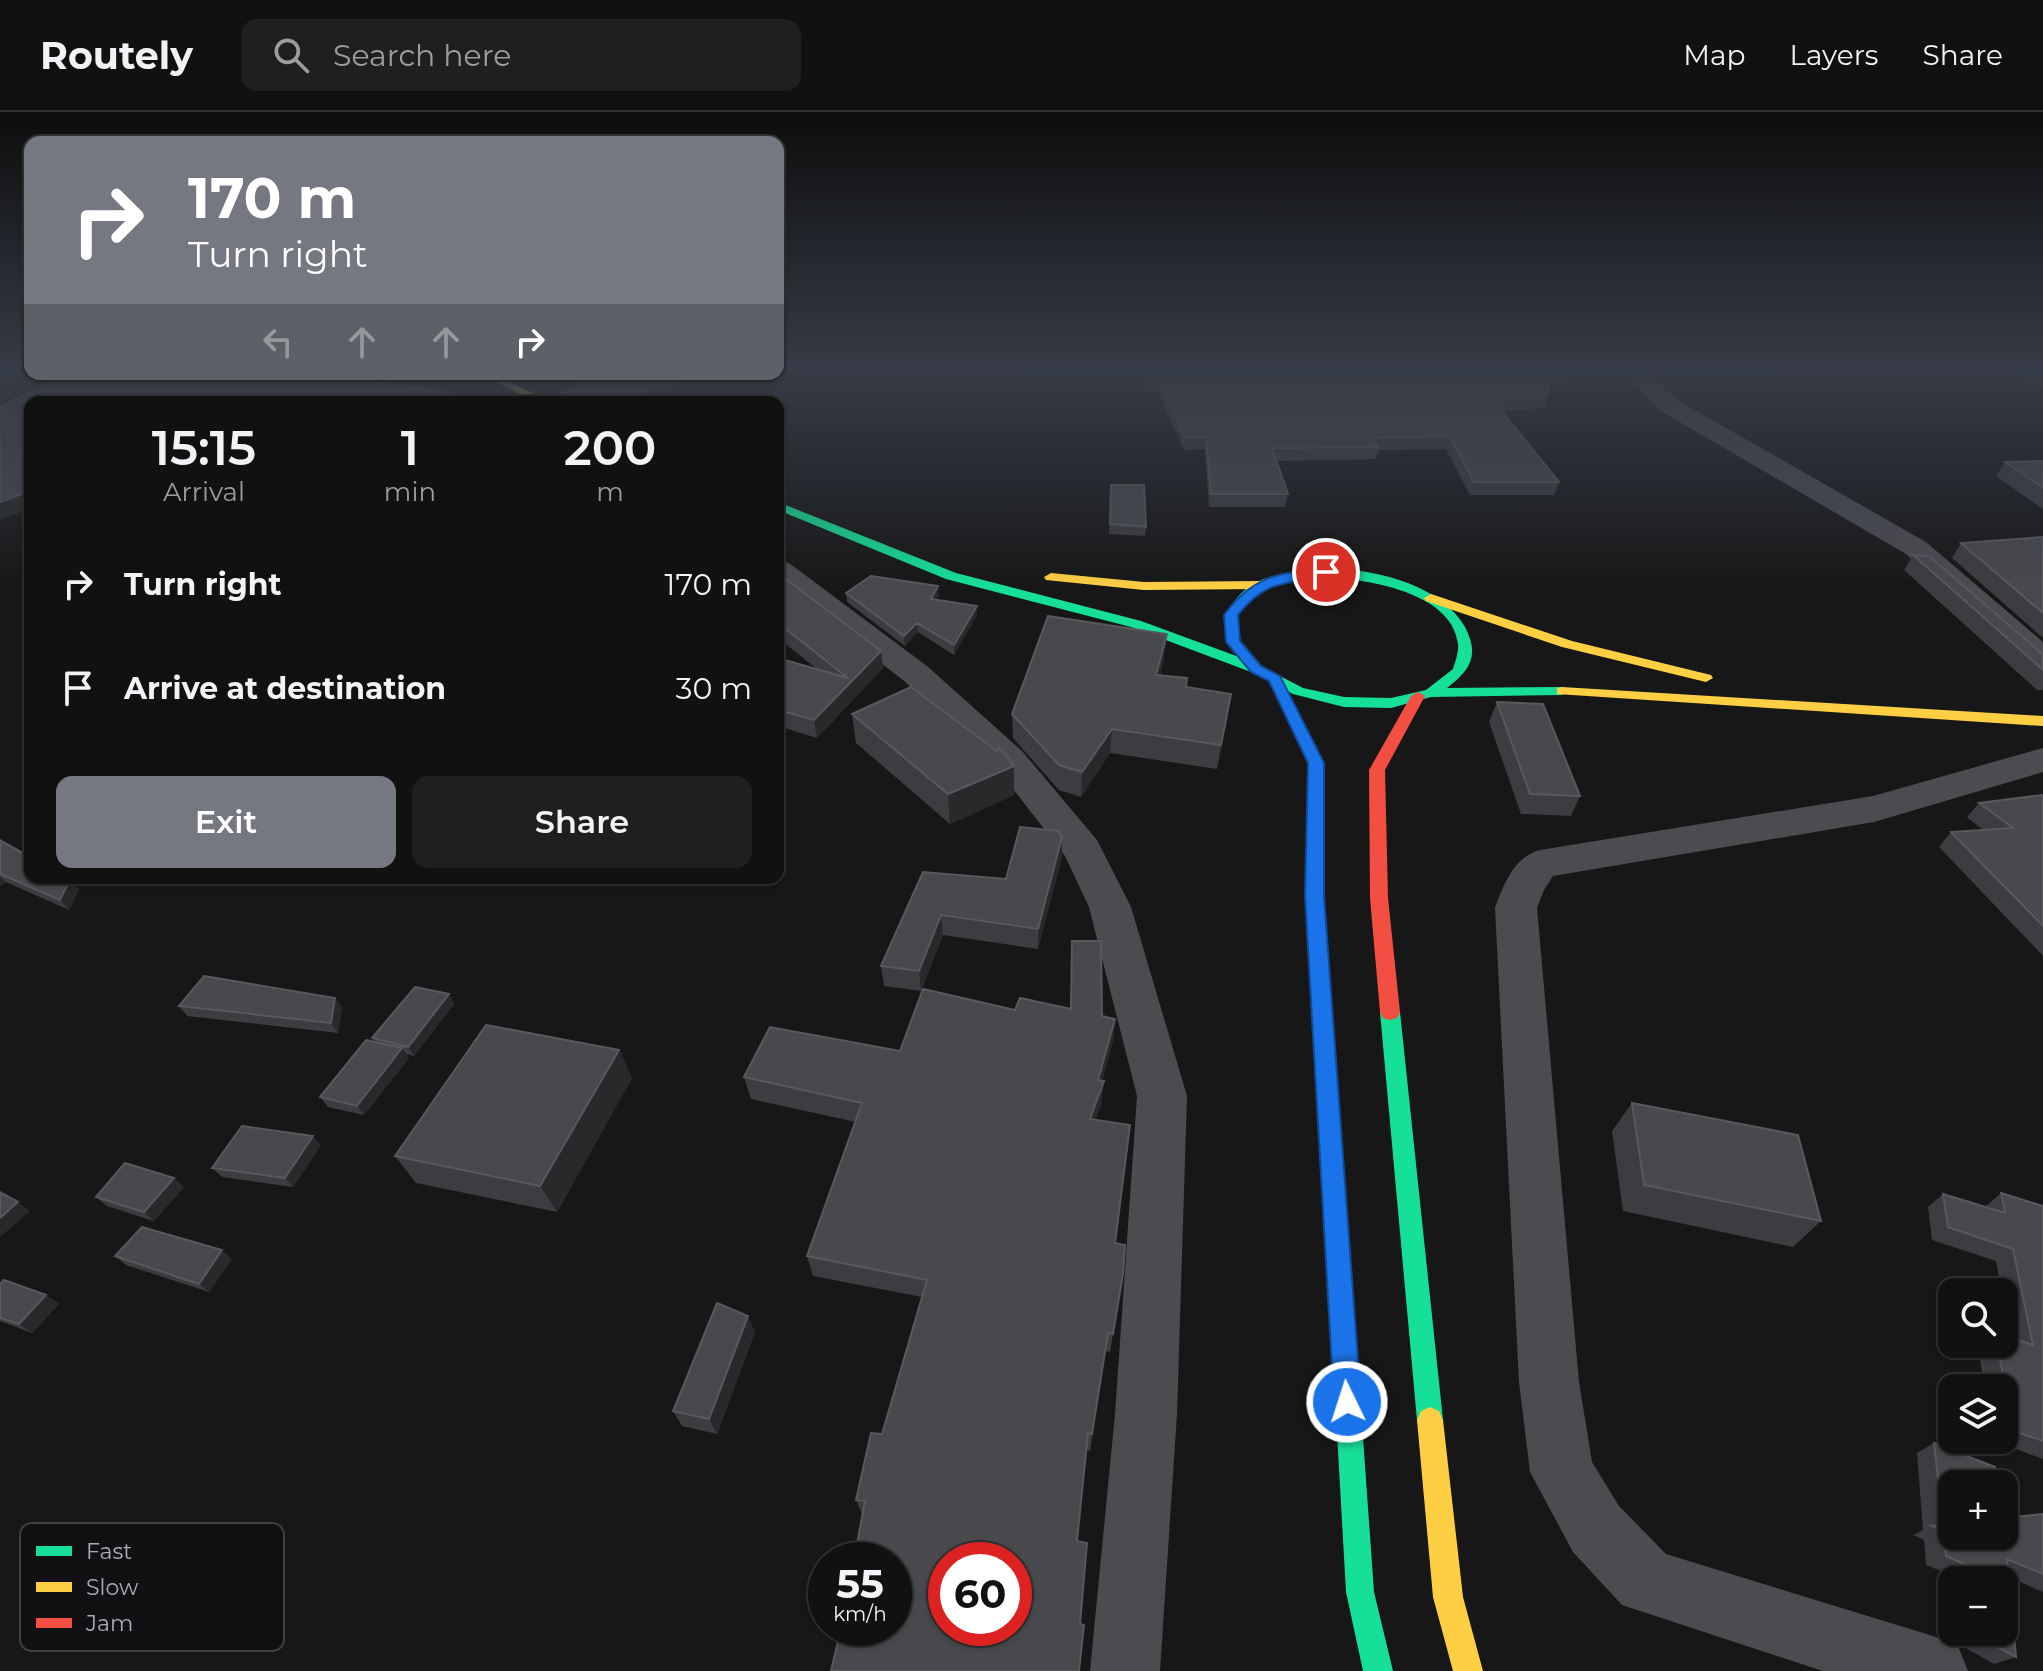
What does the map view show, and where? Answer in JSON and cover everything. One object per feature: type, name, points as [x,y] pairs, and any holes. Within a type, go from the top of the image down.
[{"type":"main road","points":[[784,508],[951,576],[1136,624],[1256,669],[1298,691],[1344,702],[1391,703],[1425,695],[1555,691],[2043,721]]},
{"type":"main road","points":[[898,554],[1002,569]]},
{"type":"main road","points":[[1256,669],[1233,642],[1231,615],[1246,596],[1262,585],[1282,577],[1326,572],[1374,578],[1546,640],[1596,654],[1905,714]]},
{"type":"main road","points":[[1032,574],[1091,583],[1144,586],[1262,585]]},
{"type":"main road","points":[[1418,593],[1451,616],[1466,644],[1460,671],[1425,695],[1377,770],[1379,898],[1448,1597],[1468,1671]]},
{"type":"main road","points":[[1275,679],[1316,763],[1315,896],[1360,1592],[1378,1671]]},
{"type":"street","points":[[1735,444],[1916,548],[2043,659]]},
{"type":"street","points":[[784,574],[915,673],[1009,759],[1083,850],[1110,907],[1162,1096],[1146,1414],[1125,1671]]},
{"type":"street","points":[[1933,1671],[1646,1581],[1596,1529],[1562,1472],[1549,1382],[1516,908],[1524,886],[1540,864],[1874,809],[2043,760]]},
{"type":"building","points":[[0,444],[24,444],[24,493],[0,502]]},
{"type":"building","points":[[1207,444],[1376,444],[1378,447],[1272,448],[1288,494],[1211,494]]},
{"type":"building","points":[[1454,444],[1528,444],[1559,482],[1474,482]]},
{"type":"building","points":[[2043,461],[2043,488],[2005,462]]},
{"type":"building","points":[[1111,485],[1144,485],[1146,527],[1110,524]]},
{"type":"building","points":[[2043,537],[2043,613],[1961,543]]},
{"type":"building","points":[[1913,555],[1929,556],[2043,654],[2043,670]]},
{"type":"building","points":[[871,576],[938,586],[931,599],[977,606],[954,645],[917,623],[904,636],[846,593]]},
{"type":"building","points":[[784,578],[881,651],[814,720],[784,712],[784,660],[848,678],[784,628]]},
{"type":"building","points":[[1048,616],[1167,634],[1156,675],[1187,678],[1186,687],[1231,694],[1221,745],[1112,729],[1082,772],[1059,765],[1012,714]]},
{"type":"building","points":[[911,687],[997,751],[999,747],[1014,766],[948,794],[852,714]]},
{"type":"building","points":[[1497,702],[1543,704],[1580,796],[1530,794]]},
{"type":"building","points":[[2043,795],[2043,926],[1951,832],[2013,828],[1979,803]]},
{"type":"building","points":[[1020,827],[1058,831],[1062,837],[1038,929],[941,915],[919,971],[881,966],[923,872],[1006,879]]},
{"type":"building","points":[[0,840],[24,854],[24,884],[68,884],[60,900],[0,874]]},
{"type":"building","points":[[1072,941],[1101,941],[1102,1016],[1115,1019],[1098,1080],[1104,1081],[1090,1119],[1130,1125],[1115,1243],[1125,1245],[1123,1274],[1113,1334],[1108,1333],[1092,1434],[1088,1433],[1077,1541],[1087,1543],[1079,1671],[831,1671],[837,1646],[912,1646],[912,1542],[857,1542],[865,1501],[856,1500],[871,1433],[882,1434],[927,1280],[807,1256],[862,1103],[744,1077],[770,1027],[900,1051],[923,989],[1015,1010],[1020,998],[1071,1009]]},
{"type":"building","points":[[204,976],[335,998],[331,1023],[179,1006]]},
{"type":"building","points":[[415,987],[449,994],[408,1047],[372,1038]]},
{"type":"building","points":[[486,1025],[619,1050],[540,1186],[395,1156]]},
{"type":"building","points":[[366,1040],[402,1048],[357,1106],[320,1097]]},
{"type":"building","points":[[1632,1103],[1798,1135],[1821,1221],[1644,1185]]},
{"type":"building","points":[[242,1126],[313,1136],[285,1178],[212,1168]]},
{"type":"building","points":[[125,1163],[174,1178],[144,1212],[96,1197]]},
{"type":"building","points":[[0,1192],[18,1202],[0,1218]]},
{"type":"building","points":[[2001,1193],[2043,1206],[2043,1441],[2018,1432],[2018,1374],[2003,1374],[2000,1358],[2018,1358],[2018,1340],[2033,1345],[2013,1249],[1948,1227],[1943,1194],[2005,1213]]},
{"type":"building","points":[[142,1227],[222,1250],[199,1284],[115,1256]]},
{"type":"building","points":[[4,1280],[46,1295],[19,1324],[0,1318],[0,1284]]},
{"type":"building","points":[[717,1303],[748,1316],[709,1419],[673,1411]]},
{"type":"building","points":[[1934,1443],[1938,1445],[1938,1454],[1962,1454],[1995,1467],[1995,1470],[1938,1470],[1938,1479]]},
{"type":"building","points":[[2043,1514],[2043,1574],[2007,1559],[2008,1566],[1969,1566],[1946,1556],[1945,1550],[2018,1550],[2018,1517]]},
{"type":"building","points":[[1996,1646],[2015,1646],[2016,1657]]},
{"type":"traffic: fast","points":[[784,508],[951,576],[1136,624],[1256,669]]},
{"type":"traffic: fast","points":[[1431,693],[1460,671],[1465,641],[1452,618],[1432,600],[1406,587],[1344,573],[1285,577],[1252,591],[1231,615],[1233,642],[1256,669],[1298,691],[1344,702],[1391,703],[1431,693],[1562,691]]},
{"type":"traffic: fast","points":[[1390,1012],[1430,1420]]},
{"type":"traffic: fast","points":[[1334,1185],[1360,1592],[1378,1671]]},
{"type":"traffic: slow","points":[[1051,577],[1144,586],[1262,585]]},
{"type":"traffic: slow","points":[[1431,598],[1567,644],[1706,678]]},
{"type":"traffic: slow","points":[[1562,691],[2043,721]]},
{"type":"traffic: slow","points":[[1430,1420],[1448,1597],[1468,1671]]},
{"type":"traffic: jam","points":[[1275,679],[1316,763],[1315,896],[1334,1185]]},
{"type":"traffic: jam","points":[[1390,1012],[1379,898],[1377,770],[1418,696]]},
{"type":"route","points":[[1326,572],[1282,577],[1262,585],[1246,596],[1231,615],[1233,642],[1256,669],[1275,679],[1316,763],[1315,896],[1347,1402]]}]
